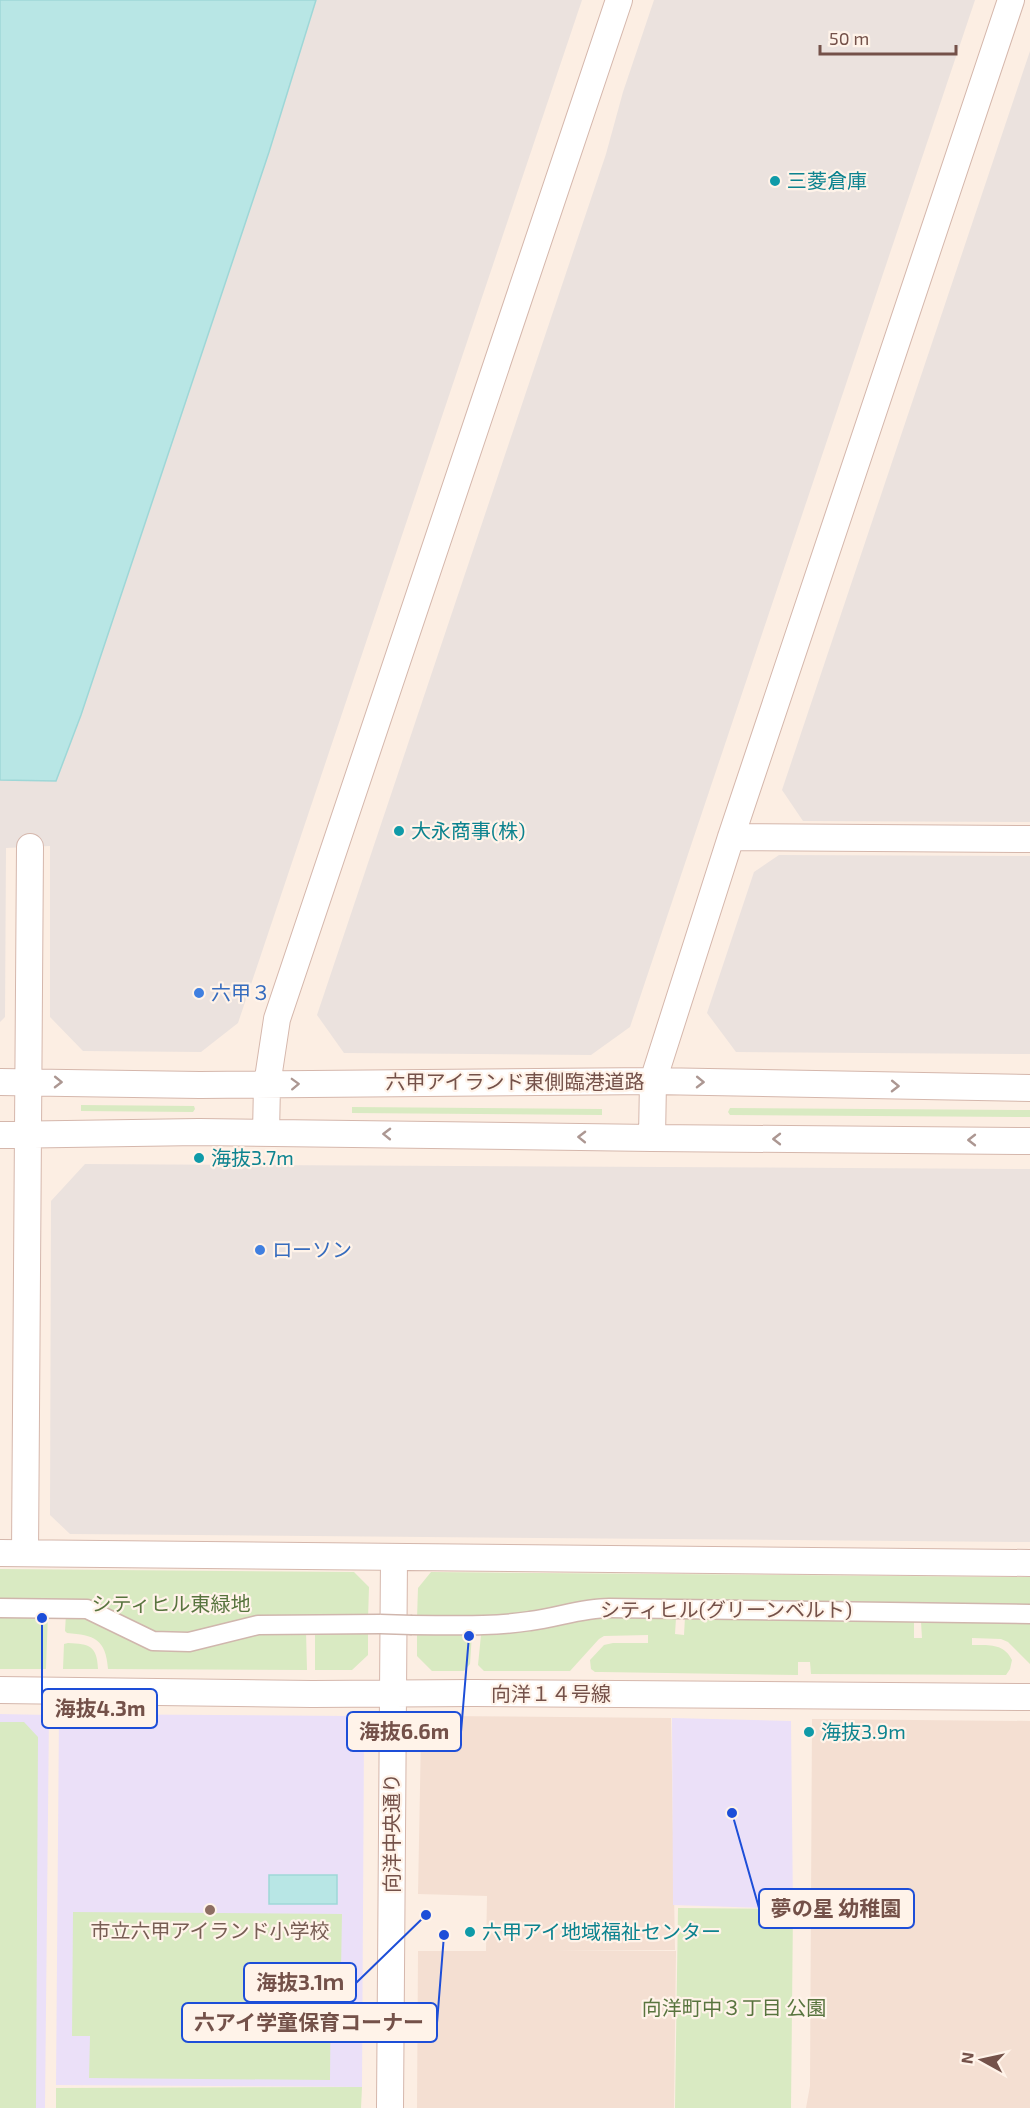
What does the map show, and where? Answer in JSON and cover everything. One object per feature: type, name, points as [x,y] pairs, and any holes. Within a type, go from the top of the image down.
[{"type":"street","points":[[266,1133],[267,1085],[277,1019],[619,0]]},
{"type":"street","points":[[652,1138],[653,1082],[731,837],[1011,0]]},
{"type":"street","points":[[731,837],[1030,839]]},
{"type":"street","points":[[30,847],[28,1136],[13,1553],[1030,1563]]},
{"type":"street","name":"六甲アイランド東側臨港道路","points":[[0,1082],[267,1085],[653,1082],[1030,1088]]},
{"type":"street","points":[[0,1135],[199,1132],[1030,1141]]},
{"type":"street","name":"向洋中央通り","points":[[390,2108],[394,1557]]},
{"type":"street","name":"シティヒル(グリーンベルト)","points":[[0,1608],[87,1608],[153,1641],[189,1642],[258,1624],[423,1625],[527,1622],[560,1617],[591,1608],[1030,1614]]},
{"type":"street","name":"向洋１４号線","points":[[0,1690],[312,1694],[1030,1696]]},
{"type":"shaded area","points":[[316,0],[582,0],[238,1023],[201,1052],[83,1051],[50,1017],[50,846],[6,848],[5,1017],[0,1022],[0,780],[56,780],[269,152]]},
{"type":"shaded area","points":[[654,0],[975,0],[630,1027],[591,1055],[344,1053],[317,1015],[606,154],[623,92]]},
{"type":"shaded area","points":[[1030,51],[1030,822],[803,821],[782,790]]},
{"type":"shaded area","points":[[779,855],[1030,856],[1030,1054],[736,1052],[707,1013],[754,872]]},
{"type":"shaded area","points":[[85,1164],[1030,1169],[1030,1542],[70,1534],[50,1515],[51,1201]]},
{"type":"shaded area","points":[[0,1714],[49,1715],[45,2108],[0,2108]]},
{"type":"shaded area","name":"市立六甲アイランド小学校","points":[[59,1714],[348,1716],[364,1736],[362,2087],[56,2085]]},
{"type":"shaded area","points":[[438,1716],[671,1718],[675,1950],[552,1951],[676,1951],[674,2108],[417,2108],[418,1951],[486,1951],[487,1896],[418,1894],[421,1735]]},
{"type":"shaded area","points":[[672,1718],[791,1721],[793,1909],[673,1905]]},
{"type":"shaded area","points":[[812,1719],[1030,1721],[1030,2108],[806,2108],[810,2086]]},
{"type":"green space","points":[[81,1105],[194,1106],[195,1109],[193,1112],[81,1111]]},
{"type":"green space","points":[[352,1107],[602,1109],[602,1115],[352,1113]]},
{"type":"green space","points":[[730,1108],[1030,1110],[1030,1117],[730,1115],[728,1112]]},
{"type":"green space","name":"シティヒル東緑地","points":[[0,1569],[354,1572],[369,1587],[368,1619],[161,1636],[107,1613],[0,1603]]},
{"type":"green space","points":[[431,1572],[1030,1577],[1030,1605],[593,1599],[557,1608],[511,1615],[417,1619],[418,1588]]},
{"type":"green space","points":[[0,1613],[48,1613],[46,1669],[0,1669]]},
{"type":"green space","points":[[66,1614],[78,1614],[136,1641],[249,1632],[306,1631],[307,1670],[108,1669],[105,1651],[97,1640],[65,1631]]},
{"type":"green space","points":[[594,1617],[676,1618],[675,1634],[684,1635],[685,1617],[914,1621],[914,1638],[922,1638],[921,1622],[1030,1623],[1030,1664],[1008,1642],[1001,1639],[972,1638],[972,1645],[995,1646],[1009,1654],[1012,1660],[1006,1675],[811,1674],[810,1662],[798,1662],[798,1675],[595,1672],[591,1669],[590,1660],[604,1645],[648,1643],[648,1635],[604,1636],[570,1671],[484,1671],[478,1665],[481,1635],[538,1628]]},
{"type":"green space","points":[[315,1631],[368,1631],[368,1655],[352,1670],[315,1670]]},
{"type":"green space","points":[[417,1632],[472,1634],[470,1664],[464,1671],[432,1671],[417,1656]]},
{"type":"green space","points":[[64,1644],[82,1644],[91,1648],[96,1655],[98,1669],[63,1669]]},
{"type":"green space","points":[[0,1722],[24,1722],[38,1737],[36,2108],[0,2108]]},
{"type":"green space","name":"向洋町中３丁目 公園","points":[[678,1908],[793,1909],[791,2108],[675,2108]]},
{"type":"green space","points":[[73,1912],[342,1914],[341,1970],[331,1970],[330,2080],[89,2078],[90,2036],[72,2036]]},
{"type":"green space","points":[[362,2087],[361,2108],[56,2108],[56,2088]]},
{"type":"water","points":[[0,0],[316,0],[269,152],[81,715],[56,781],[0,780]]},
{"type":"water","points":[[269,1875],[337,1875],[337,1904],[269,1904]]},
{"type":"place","name":"三菱倉庫","points":[[775,181]]},
{"type":"place","name":"大永商事(株)","points":[[399,831]]},
{"type":"place","name":"六甲３","points":[[199,993]]},
{"type":"place","name":"海抜3.7m","points":[[199,1158]]},
{"type":"place","name":"ローソン","points":[[260,1250]]},
{"type":"place","name":"海抜4.3m","points":[[42,1618]]},
{"type":"place","name":"海抜6.6m","points":[[469,1636]]},
{"type":"place","name":"海抜3.9m","points":[[809,1732]]},
{"type":"place","name":"夢の星 幼稚園","points":[[732,1813]]},
{"type":"place","name":"市立六甲アイランド小学校","points":[[210,1910]]},
{"type":"place","name":"海抜3.1ｍ","points":[[426,1915]]},
{"type":"place","name":"六甲アイ地域福祉センター","points":[[470,1932]]},
{"type":"place","name":"六アイ学童保育コーナー","points":[[444,1935]]}]
